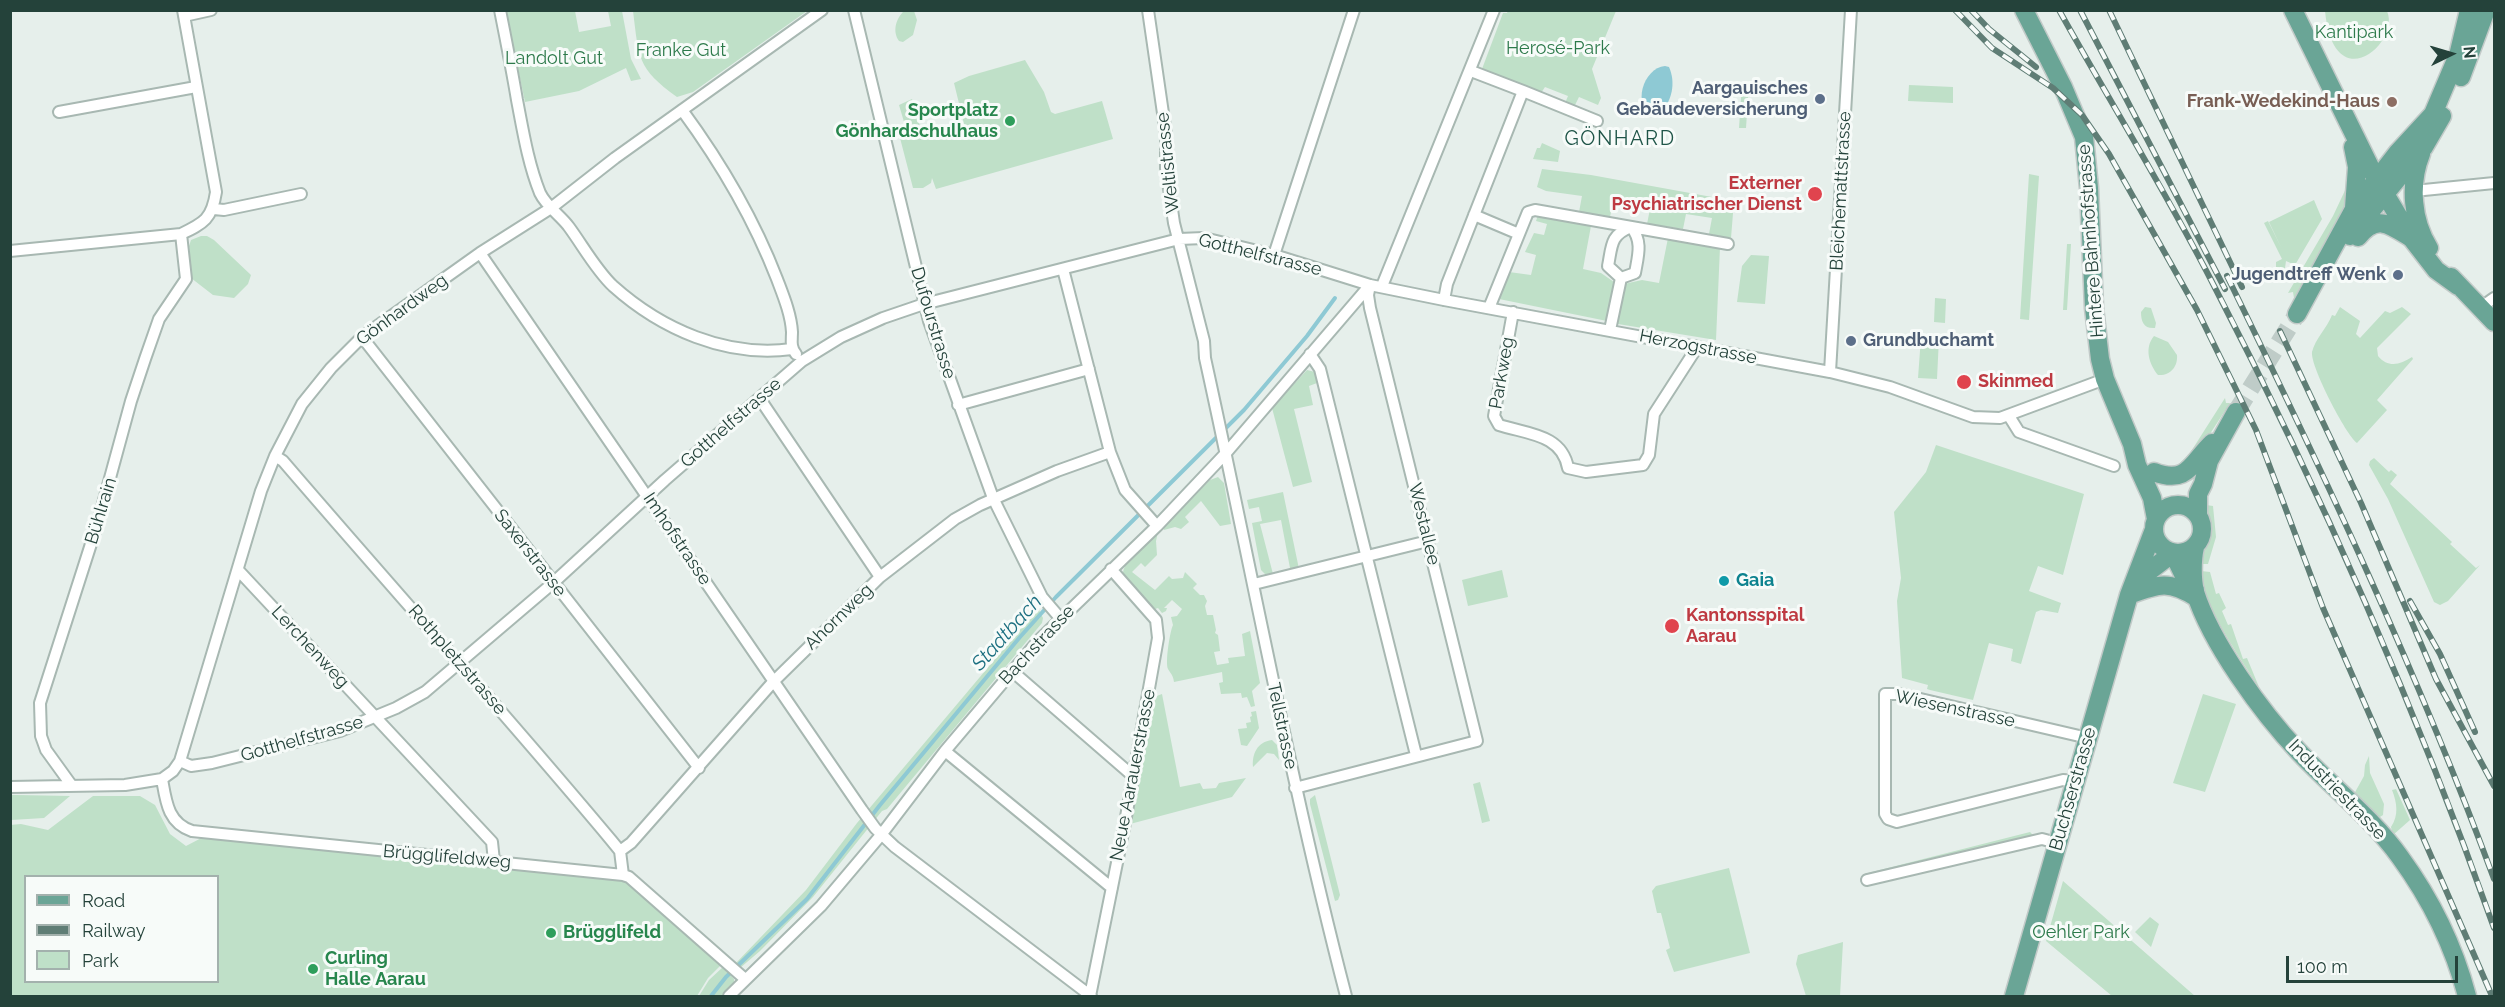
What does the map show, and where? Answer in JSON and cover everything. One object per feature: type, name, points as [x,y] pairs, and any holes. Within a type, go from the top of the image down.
[{"type":"main road","name":"Hintere Bahnhofstrasse","points":[[2024,10],[2067,95],[2084,137],[2088,169],[2094,308],[2105,379],[2132,444],[2152,526]]},
{"type":"main road","points":[[2293,10],[2380,186],[2412,239],[2436,270],[2487,303],[2494,322]]},
{"type":"main road","points":[[2448,105],[2469,10]]},
{"type":"main road","points":[[2458,286],[2423,237],[2417,220],[2414,191],[2416,170],[2424,147],[2448,105],[2473,49],[2486,10]]},
{"type":"main road","points":[[2297,314],[2380,186],[2398,152],[2433,114],[2458,55]]},
{"type":"main road","points":[[2340,105],[2372,148],[2398,152],[2424,147]]},
{"type":"main road","points":[[2331,259],[2354,209],[2357,163],[2340,105]]},
{"type":"main road","points":[[2354,209],[2424,147]]},
{"type":"main road","points":[[2331,259],[2374,224],[2391,226],[2412,239]]},
{"type":"main road","points":[[2176,505],[2209,461],[2236,412]]},
{"type":"main road","points":[[2154,472],[2175,477],[2187,472],[2224,432]]},
{"type":"main road","name":"Hintere Bahnhofstrasse","points":[[2132,444],[2176,505]]},
{"type":"main road","points":[[2198,516],[2198,494],[2209,461]]},
{"type":"main road","points":[[2176,505],[2190,509],[2201,522],[2201,535],[2195,547],[2185,553],[2173,553],[2160,546],[2152,526],[2164,509],[2176,505]]},
{"type":"main road","name":"Buchserstrasse","points":[[2014,996],[2075,781],[2152,526]]},
{"type":"main road","name":"Industriestrasse","points":[[2195,547],[2196,595]]},
{"type":"main road","points":[[2132,588],[2173,553]]},
{"type":"main road","name":"Industriestrasse","points":[[2173,553],[2222,646],[2274,723],[2300,753],[2378,830],[2400,857],[2443,930],[2467,996]]},
{"type":"main road","points":[[2132,588],[2168,584],[2196,595]]},
{"type":"street","points":[[10,251],[181,234],[199,225],[214,209],[216,192],[213,173],[183,13],[211,10]]},
{"type":"street","points":[[500,10],[530,165],[541,196],[563,219],[611,284],[653,318],[711,342],[767,351],[792,349]]},
{"type":"street","name":"Gönhardweg","points":[[180,761],[261,491],[275,456],[302,404],[331,368],[362,337],[480,253],[551,207],[822,10]]},
{"type":"street","name":"Dufourstrasse","points":[[854,10],[924,304],[958,405],[993,498],[1042,597],[1060,618]]},
{"type":"street","name":"Weltistrasse","points":[[1148,10],[1166,134],[1166,168],[1172,211],[1204,341],[1205,358],[1225,448]]},
{"type":"street","points":[[1274,255],[1354,10]]},
{"type":"street","points":[[1382,286],[1494,10]]},
{"type":"street","name":"Bleichemattstrasse","points":[[1830,372],[1851,10]]},
{"type":"street","points":[[1471,71],[1598,121]]},
{"type":"street","points":[[59,112],[196,87]]},
{"type":"street","points":[[1444,300],[1447,284],[1523,91]]},
{"type":"street","points":[[682,110],[715,155],[742,200],[767,254],[789,316],[792,349],[802,362]]},
{"type":"street","points":[[2414,191],[2494,183]]},
{"type":"street","points":[[214,209],[224,210],[301,194]]},
{"type":"street","points":[[1489,308],[1528,212],[1535,210],[1728,244]]},
{"type":"street","points":[[1474,216],[1519,234]]},
{"type":"street","points":[[1621,278],[1635,273],[1640,245],[1638,234],[1631,227]]},
{"type":"street","points":[[1621,278],[1608,266],[1613,240],[1619,232],[1631,227]]},
{"type":"street","name":"Bühlrain","points":[[72,786],[46,750],[41,736],[40,703],[145,359],[159,319],[186,279],[181,234]]},
{"type":"street","name":"Gotthelfstrasse","points":[[180,761],[191,766],[212,763],[340,731],[376,718],[425,692],[553,583],[802,362],[841,337],[883,318],[924,304],[1179,239],[1204,238],[1274,255],[1370,285]]},
{"type":"street","name":"Imhofstrasse","points":[[480,253],[873,826],[881,835],[1090,996]]},
{"type":"street","points":[[1063,269],[1110,452],[1125,490],[1154,523]]},
{"type":"street","points":[[1610,330],[1621,278]]},
{"type":"street","name":"Herzogstrasse","points":[[1370,285],[1830,372],[1890,387],[1973,417],[2009,416],[2105,379]]},
{"type":"street","name":"Bachstrasse","points":[[729,996],[814,913],[881,835],[945,751],[1012,671],[1060,618],[1111,569],[1225,448],[1370,285]]},
{"type":"street","name":"Westallee","points":[[1370,285],[1368,295],[1370,308],[1477,741],[1416,755]]},
{"type":"street","name":"Parkweg","points":[[1514,312],[1494,416],[1499,424],[1557,444],[1566,455],[1568,468],[1586,472],[1642,465],[1649,455],[1654,414],[1694,352],[1695,346]]},
{"type":"street","name":"Saxerstrasse","points":[[362,337],[699,768]]},
{"type":"street","points":[[1295,788],[1416,755],[1320,369],[1310,354]]},
{"type":"street","points":[[958,405],[1089,369]]},
{"type":"street","points":[[760,399],[880,577]]},
{"type":"street","points":[[2009,416],[2019,432],[2114,466]]},
{"type":"street","name":"Tellstrasse","points":[[1225,448],[1295,788],[1346,996]]},
{"type":"street","name":"Ahornweg","points":[[620,851],[631,843],[699,768],[773,682],[880,577],[955,519],[993,498],[1110,452]]},
{"type":"street","name":"Rothpletzstrasse","points":[[275,456],[283,461],[419,615],[459,665],[524,735],[620,851]]},
{"type":"street","points":[[1254,584],[1428,541]]},
{"type":"street","name":"Neue Aarauerstrasse","points":[[1090,996],[1133,776],[1158,629],[1156,620],[1111,569]]},
{"type":"street","name":"Lerchenweg","points":[[238,570],[492,842],[494,861]]},
{"type":"street","points":[[1012,671],[1133,776]]},
{"type":"street","name":"Wiesenstrasse","points":[[2075,781],[2063,780],[1897,822],[1888,819],[1886,814],[1885,694],[1899,694],[2088,738]]},
{"type":"street","points":[[945,751],[1112,888]]},
{"type":"street","points":[[10,787],[124,785],[162,779],[173,771],[180,761]]},
{"type":"street","name":"Brügglifeldweg","points":[[162,779],[168,810],[181,827],[192,831],[623,874]]},
{"type":"street","points":[[1867,880],[2042,839],[2057,843]]},
{"type":"street","points":[[620,851],[623,874],[745,979]]},
{"type":"green space","name":"Franke Gut","points":[[633,10],[807,11],[693,92],[677,97],[654,78],[642,61]]},
{"type":"green space","points":[[905,10],[914,11],[917,20],[913,35],[903,42],[899,41],[895,29],[899,17]]},
{"type":"green space","name":"Landolt Gut","points":[[506,11],[575,11],[579,32],[611,26],[608,11],[622,11],[631,59],[641,79],[631,81],[626,68],[579,91],[525,102]]},
{"type":"green space","name":"Herosé-Park","points":[[1508,11],[1616,11],[1592,69],[1601,98],[1598,105],[1579,97],[1574,107],[1565,103],[1568,96],[1545,87],[1541,93],[1482,69],[1503,13]]},
{"type":"green space","name":"Kantipark","points":[[2325,11],[2387,11],[2389,24],[2376,48],[2365,56],[2352,59],[2340,53],[2331,38]]},
{"type":"green space","points":[[1025,60],[1044,92],[1051,112],[1055,114],[1102,101],[1113,139],[936,189],[932,178],[931,183],[923,188],[913,188],[900,138],[907,132],[899,105],[912,99],[924,140],[965,128],[954,83],[969,76]]},
{"type":"green space","points":[[1742,84],[1749,84],[1746,128],[1739,128]]},
{"type":"green space","points":[[1909,85],[1953,87],[1953,103],[1908,101]]},
{"type":"green space","points":[[1542,143],[1560,151],[1558,162],[1533,159],[1537,148],[1540,148]]},
{"type":"green space","points":[[1542,169],[1591,175],[1734,201],[1731,238],[1709,234],[1712,218],[1686,214],[1683,229],[1647,224],[1650,209],[1613,202],[1610,217],[1579,212],[1582,196],[1546,191],[1537,187]]},
{"type":"green space","points":[[2029,174],[2039,176],[2029,320],[2020,319]]},
{"type":"green space","points":[[2349,182],[2351,198],[2294,298],[2293,292],[2288,293],[2333,216]]},
{"type":"green space","points":[[2314,200],[2322,219],[2295,265],[2286,261],[2285,268],[2277,280],[2272,270],[2276,267],[2276,262],[2282,259],[2264,223],[2268,221],[2281,247],[2269,222]]},
{"type":"green space","points":[[1538,215],[1591,226],[1583,269],[1601,273],[1614,282],[1607,321],[1499,299],[1509,272],[1531,275],[1536,255],[1525,252],[1534,233],[1544,235],[1547,224],[1536,221]]},
{"type":"green space","points":[[201,236],[214,240],[251,275],[248,284],[234,298],[213,295],[191,278],[189,246],[191,240]]},
{"type":"green space","points":[[1668,238],[1720,247],[1716,340],[1618,324],[1624,284],[1642,280],[1659,283]]},
{"type":"green space","points":[[2067,244],[2071,244],[2067,310],[2063,310]]},
{"type":"green space","points":[[1751,255],[1769,256],[1765,304],[1737,302],[1742,266]]},
{"type":"green space","points":[[1935,298],[1946,299],[1945,323],[1934,322]]},
{"type":"green space","points":[[2145,307],[2151,308],[2156,323],[2155,328],[2146,326],[2143,322],[2141,312]]},
{"type":"green space","points":[[2340,307],[2360,321],[2356,334],[2360,338],[2385,311],[2390,313],[2402,307],[2411,314],[2377,348],[2378,356],[2390,364],[2403,362],[2412,357],[2413,359],[2377,400],[2387,410],[2357,443],[2330,400],[2317,371],[2312,352],[2332,315],[2335,316]]},
{"type":"green space","points":[[2154,336],[2168,342],[2177,355],[2175,367],[2166,374],[2158,375],[2150,361],[2148,351]]},
{"type":"green space","points":[[1921,337],[1939,338],[1937,379],[1918,378]]},
{"type":"green space","points":[[1307,370],[1315,372],[1317,383],[1309,386],[1313,405],[1294,409],[1312,482],[1293,487],[1272,408]]},
{"type":"green space","points":[[2225,398],[2226,403],[2230,403],[2208,437],[2177,471],[2178,465],[2190,453]]},
{"type":"green space","points":[[1936,445],[2084,494],[2063,575],[2038,566],[2029,591],[2061,603],[2058,613],[2041,610],[2036,612],[2021,664],[2011,661],[2013,649],[1989,643],[1973,700],[1930,690],[1927,689],[1928,685],[1902,678],[1897,601],[1901,578],[1894,512],[1926,472]]},
{"type":"green space","points":[[2374,458],[2389,472],[2391,470],[2397,475],[2390,484],[2452,542],[2450,544],[2476,568],[2480,565],[2448,601],[2440,605],[2434,602],[2388,499],[2369,465]]},
{"type":"green space","points":[[1218,477],[1224,483],[1231,524],[1220,526],[1201,501],[1185,517],[1189,522],[1181,529],[1175,527],[1164,530],[1163,528],[1210,480]]},
{"type":"green space","points":[[1283,492],[1299,569],[1292,571],[1290,568],[1281,520],[1260,524],[1273,574],[1267,576],[1261,570],[1252,523],[1262,521],[1259,507],[1249,509],[1247,500]]},
{"type":"green space","points":[[2206,505],[2213,506],[2216,537],[2208,564],[2200,564],[2211,531]]},
{"type":"green space","points":[[1158,532],[1157,555],[1145,567],[1141,563],[1132,572],[1155,590],[1169,576],[1172,579],[1183,578],[1185,572],[1197,584],[1193,588],[1200,595],[1204,595],[1207,601],[1205,606],[1207,615],[1213,615],[1215,633],[1218,635],[1220,651],[1214,652],[1217,665],[1229,663],[1228,658],[1245,656],[1242,634],[1250,631],[1260,683],[1252,691],[1255,706],[1251,707],[1247,697],[1242,698],[1241,693],[1221,694],[1219,683],[1223,682],[1222,672],[1174,682],[1167,665],[1173,625],[1171,617],[1177,616],[1182,609],[1172,600],[1164,608],[1167,608],[1166,611],[1162,613],[1158,608],[1152,610],[1123,575],[1131,558]]},
{"type":"green space","points":[[1502,570],[1508,597],[1468,606],[1462,580]]},
{"type":"green space","points":[[2201,571],[2210,572],[2216,594],[2219,593],[2226,608],[2222,611],[2228,625],[2231,624],[2243,659],[2247,658],[2259,687],[2214,613],[2202,582]]},
{"type":"green space","points":[[1038,608],[1043,618],[1042,623],[887,809],[882,811],[813,897],[740,968],[736,963],[806,890],[857,823]]},
{"type":"green space","points":[[1162,694],[1180,787],[1200,783],[1203,789],[1216,788],[1219,783],[1246,778],[1232,797],[1130,824],[1152,702],[1154,697]]},
{"type":"green space","points":[[2203,694],[2236,704],[2205,792],[2173,783]]},
{"type":"green space","points":[[1256,711],[1259,728],[1247,746],[1241,745],[1238,729],[1247,728],[1246,723],[1251,722],[1251,712]]},
{"type":"green space","points":[[1272,740],[1277,745],[1279,760],[1274,754],[1267,753],[1253,767],[1256,749]]},
{"type":"green space","points":[[2369,756],[2370,773],[2384,804],[2383,815],[2380,817],[2376,816],[2354,794],[2364,776]]},
{"type":"green space","points":[[1480,782],[1490,821],[1482,823],[1473,784]]},
{"type":"green space","points":[[2396,789],[2410,820],[2393,835],[2391,827],[2396,809],[2392,790]]},
{"type":"green space","points":[[11,795],[70,796],[44,818],[11,820]]},
{"type":"green space","points":[[1315,795],[1340,895],[1335,901],[1310,804],[1310,799]]},
{"type":"green space","points":[[93,796],[140,796],[155,805],[170,834],[186,846],[209,834],[623,875],[724,962],[708,978],[697,996],[11,996],[10,825],[21,824],[48,830]]},
{"type":"green space","points":[[2030,832],[2033,835],[1866,877],[1864,874]]},
{"type":"green space","points":[[1729,868],[1750,953],[1674,972],[1666,950],[1670,948],[1661,913],[1657,913],[1652,891],[1656,886]]},
{"type":"green space","name":"Oehler Park","points":[[2063,881],[2195,996],[2112,996],[2046,941]]},
{"type":"green space","points":[[2150,917],[2159,924],[2151,947],[2135,932]]},
{"type":"green space","points":[[1843,942],[1840,996],[1806,996],[1796,964],[1798,955]]},
{"type":"green space","points":[[723,967],[734,979],[734,984],[723,996],[699,996],[709,980]]},
{"type":"water","points":[[1665,66],[1669,67],[1671,73],[1672,91],[1665,108],[1654,116],[1643,105],[1643,88],[1651,73]]},
{"type":"waterway","name":"Stadtbach","points":[[711,996],[726,977],[807,899],[880,805],[1020,637],[1056,597],[1244,410],[1307,336],[1335,298]]},
{"type":"tunnel","points":[[2236,412],[2297,314]]},
{"type":"railway","points":[[1955,10],[1992,48],[2053,88],[2082,115],[2109,154],[2197,310],[2256,430],[2323,608],[2492,996]]},
{"type":"railway","points":[[1971,10],[1989,29],[2036,67]]},
{"type":"railway","points":[[2059,10],[2192,244],[2250,357],[2327,517],[2432,762],[2494,928]]},
{"type":"railway","points":[[2080,10],[2225,289]]},
{"type":"railway","points":[[2109,10],[2242,287]]},
{"type":"railway","points":[[2227,276],[2299,425],[2402,650],[2494,879]]},
{"type":"railway","points":[[2280,331],[2361,503],[2436,679],[2494,786]]},
{"type":"railway","points":[[2410,601],[2440,654],[2475,732]]},
{"type":"place","name":"Aargauisches Gebäudeversicherung","points":[[1820,99]]},
{"type":"place","name":"Frank-Wedekind-Haus","points":[[2392,102]]},
{"type":"place","name":"Sportplatz Gönhardschulhaus","points":[[1010,121]]},
{"type":"place","name":"Externer Psychiatrischer Dienst","points":[[1815,194]]},
{"type":"place","name":"Jugendtreff Wenk","points":[[2398,275]]},
{"type":"place","name":"Grundbuchamt","points":[[1851,341]]},
{"type":"place","name":"Skinmed","points":[[1964,382]]},
{"type":"place","name":"Gaia","points":[[1724,581]]},
{"type":"place","name":"Kantonsspital Aarau","points":[[1672,626]]},
{"type":"place","name":"Brügglifeld","points":[[551,933]]},
{"type":"place","name":"Curling Halle Aarau","points":[[313,969]]},
{"type":"district","name":"GÖNHARD","points":[[1620,139]]}]
